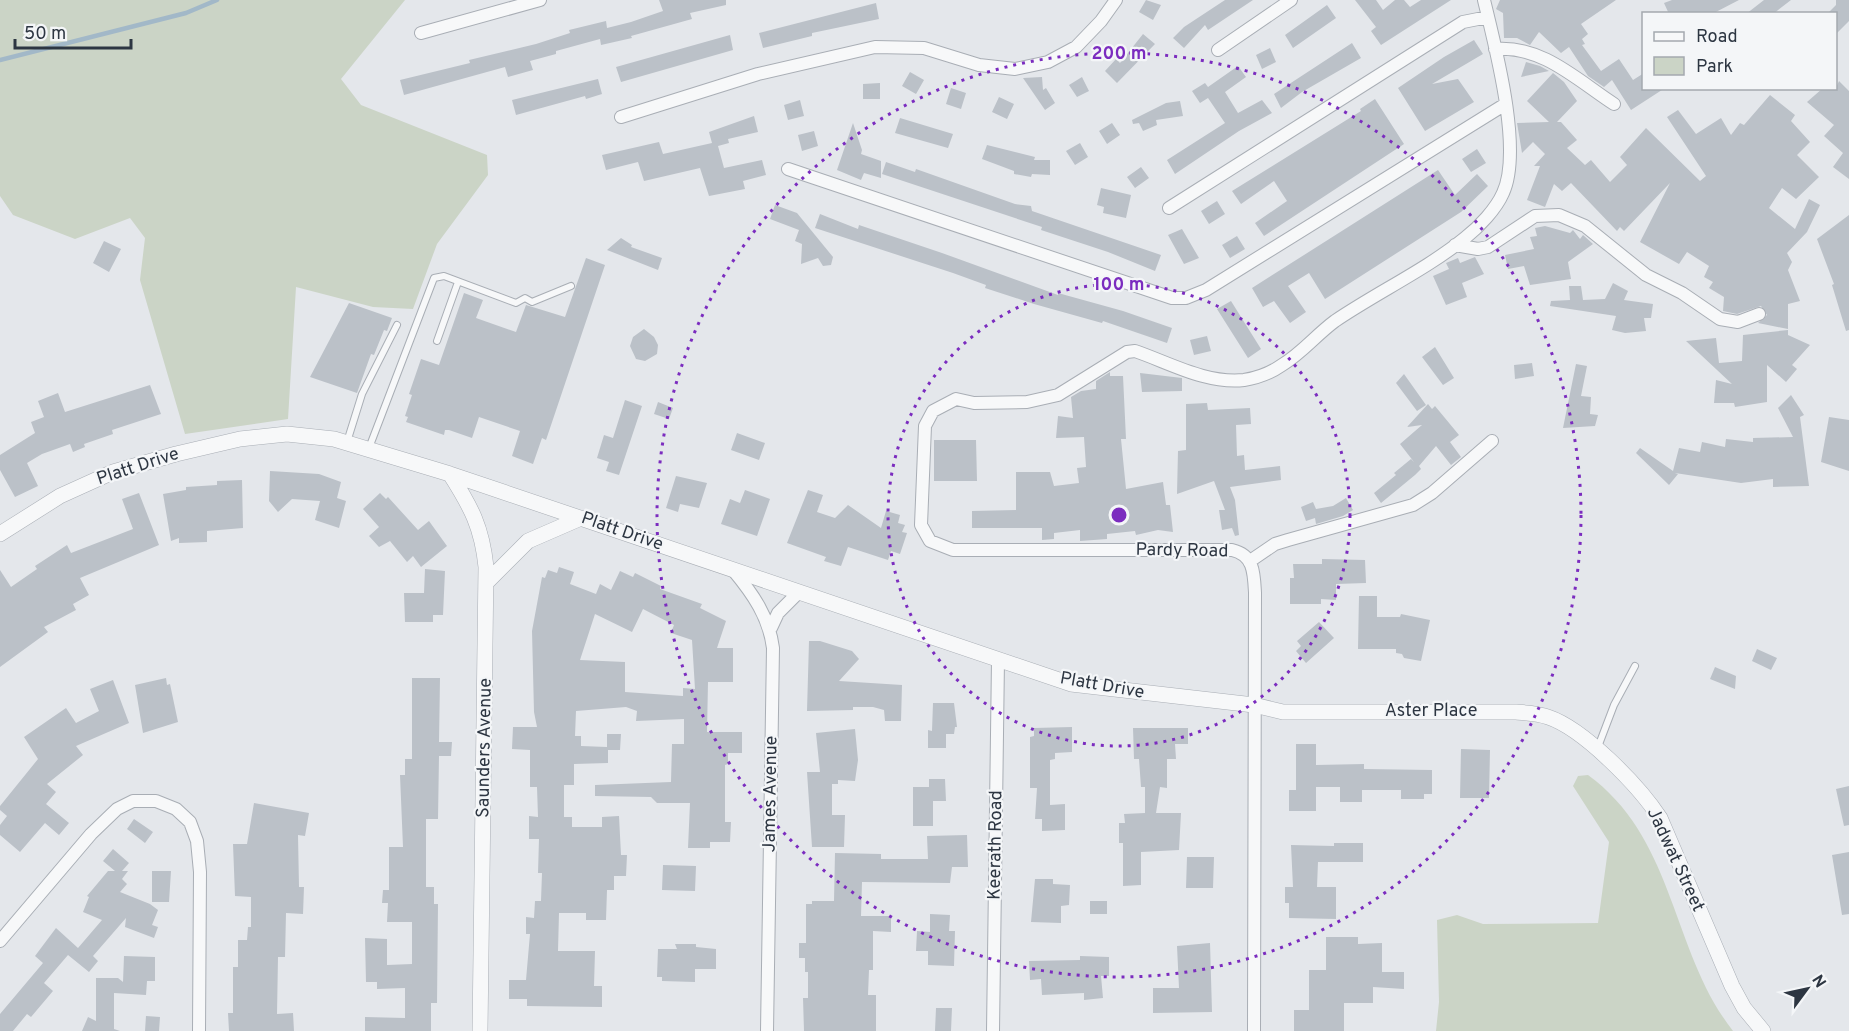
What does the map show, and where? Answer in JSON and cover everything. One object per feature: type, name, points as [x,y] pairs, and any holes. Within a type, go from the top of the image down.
[{"type":"street","points":[[421,33],[540,0]]},
{"type":"street","points":[[621,117],[758,75],[875,47],[924,48],[979,65],[1015,69],[1048,62],[1076,46],[1101,21],[1116,0]]},
{"type":"street","points":[[1218,50],[1291,0]]},
{"type":"street","points":[[1455,245],[1466,238],[1490,212],[1503,192],[1509,169],[1509,139],[1504,105],[1484,0]]},
{"type":"street","points":[[1169,208],[1463,22],[1488,17]]},
{"type":"street","points":[[1495,49],[1514,47],[1544,57],[1614,104]]},
{"type":"street","points":[[788,169],[1172,298],[1186,298],[1206,290],[1504,105]]},
{"type":"street","points":[[1455,245],[1478,249],[1488,248],[1535,216],[1559,215],[1585,226],[1646,275],[1682,293],[1720,319],[1738,322],[1759,314]]},
{"type":"street","name":"Pardy Road","points":[[1254,1031],[1254,582],[1250,561],[1242,552],[1232,550],[965,550],[938,546],[930,541],[921,525],[924,426],[933,411],[942,404],[956,399],[974,403],[1027,402],[1058,395],[1127,352],[1135,351],[1217,380],[1245,380],[1266,373],[1282,366],[1333,323],[1455,245]]},
{"type":"street","name":"Platt Drive","points":[[0,534],[71,491],[113,472],[176,454],[240,439],[287,434],[347,442],[450,474],[1071,684],[1254,705]]},
{"type":"street","points":[[1250,561],[1282,542],[1413,505],[1432,493],[1492,441]]},
{"type":"street","name":"Saunders Avenue","points":[[450,474],[476,516],[483,540],[487,582],[480,1031]]},
{"type":"street","points":[[487,582],[528,541],[581,518]]},
{"type":"street","name":"James Avenue","points":[[733,570],[748,589],[771,628],[773,648],[767,1031]]},
{"type":"street","points":[[771,628],[778,613],[798,593]]},
{"type":"street","name":"Keerath Road","points":[[993,1031],[998,660]]},
{"type":"street","name":"Aster Place","points":[[1254,705],[1283,712],[1533,714],[1549,717],[1597,750]]},
{"type":"street","name":"Jadwat Street","points":[[1597,750],[1647,799],[1660,818],[1724,969],[1744,1008],[1763,1031]]},
{"type":"street","points":[[0,941],[91,834],[117,809],[134,801],[156,801],[176,809],[190,822],[197,841],[200,872],[199,1031]]},
{"type":"lane","points":[[369,449],[431,281],[444,276],[516,303],[525,298],[532,302],[542,299],[571,286]]},
{"type":"lane","points":[[437,341],[458,282]]},
{"type":"lane","points":[[347,442],[362,394],[397,325]]},
{"type":"lane","points":[[1597,750],[1614,705],[1635,666]]},
{"type":"green space","points":[[0,0],[405,0],[341,79],[361,105],[487,155],[488,175],[437,244],[413,309],[373,307],[296,287],[288,419],[185,434],[140,280],[145,238],[130,218],[75,239],[13,215],[0,196]]},
{"type":"green space","points":[[1588,775],[1617,801],[1639,831],[1656,863],[1697,967],[1713,1000],[1733,1031],[1436,1031],[1439,1002],[1437,920],[1457,915],[1483,924],[1598,923],[1609,842],[1573,786],[1578,776]]},
{"type":"building","points":[[659,0],[726,0],[726,5],[690,13],[692,19],[631,36],[632,38],[601,45],[600,39],[556,51],[556,54],[530,61],[533,70],[508,77],[505,67],[404,95],[400,80],[536,44],[570,33],[569,30],[606,21],[607,28],[631,22],[663,11]]},
{"type":"building","points":[[1146,0],[1161,5],[1153,20],[1139,12]]},
{"type":"building","points":[[1225,0],[1253,0],[1208,30],[1205,25],[1184,48],[1173,38],[1184,27]]},
{"type":"building","points":[[1355,0],[1376,0],[1383,10],[1395,0],[1404,0],[1410,7],[1421,0],[1451,0],[1381,45],[1371,31],[1376,27]]},
{"type":"building","points":[[1500,0],[1616,0],[1581,24],[1588,34],[1582,39],[1585,44],[1582,45],[1601,71],[1619,59],[1633,80],[1642,74],[1642,90],[1662,90],[1631,110],[1612,80],[1604,87],[1588,76],[1569,47],[1561,53],[1539,32],[1530,45],[1517,38],[1504,38],[1503,13],[1496,9]]},
{"type":"building","points":[[1672,0],[1739,0],[1716,12],[1668,12],[1664,3]]},
{"type":"building","points":[[1764,0],[1791,0],[1776,12],[1749,12]]},
{"type":"building","points":[[1836,0],[1849,0],[1849,21],[1837,33],[1837,12],[1829,12],[1836,5]]},
{"type":"building","points":[[876,3],[879,19],[812,33],[812,36],[763,48],[759,33]]},
{"type":"building","points":[[1327,5],[1336,18],[1293,48],[1285,35]]},
{"type":"building","points":[[1143,34],[1155,44],[1117,83],[1105,71],[1116,59],[1120,63]]},
{"type":"building","points":[[730,35],[733,50],[621,82],[616,67]]},
{"type":"building","points":[[1474,40],[1483,54],[1432,84],[1458,79],[1474,102],[1425,131],[1398,88]]},
{"type":"building","points":[[1352,43],[1361,58],[1302,92],[1281,108],[1274,94]]},
{"type":"building","points":[[1270,48],[1276,62],[1262,69],[1256,55]]},
{"type":"building","points":[[1526,62],[1540,66],[1549,71],[1521,77]]},
{"type":"building","points":[[1238,66],[1246,77],[1225,92],[1238,113],[1262,100],[1272,113],[1239,131],[1175,174],[1167,160],[1225,123],[1208,98],[1200,103],[1192,91],[1205,83],[1208,87]]},
{"type":"building","points":[[910,72],[924,80],[916,94],[902,86]]},
{"type":"building","points":[[1553,73],[1564,82],[1577,101],[1557,122],[1561,122],[1577,140],[1567,148],[1585,165],[1591,160],[1610,182],[1627,165],[1620,157],[1646,128],[1700,181],[1706,176],[1667,117],[1678,110],[1696,134],[1721,118],[1731,135],[1740,123],[1744,125],[1770,95],[1795,115],[1791,121],[1810,142],[1797,155],[1819,177],[1796,199],[1782,188],[1769,208],[1795,229],[1809,199],[1820,205],[1807,232],[1787,253],[1792,262],[1788,270],[1800,301],[1788,304],[1788,329],[1758,323],[1767,315],[1761,306],[1737,314],[1723,311],[1724,297],[1709,288],[1713,282],[1704,277],[1709,266],[1687,252],[1679,264],[1640,242],[1670,183],[1624,231],[1620,227],[1617,231],[1571,183],[1562,191],[1554,184],[1545,207],[1527,200],[1540,166],[1534,166],[1545,154],[1533,142],[1522,153],[1517,123],[1549,122],[1527,101]]},
{"type":"building","points":[[1042,77],[1043,90],[1046,88],[1055,103],[1045,110],[1023,78]]},
{"type":"building","points":[[1082,77],[1089,91],[1077,97],[1069,85]]},
{"type":"building","points":[[598,79],[602,94],[586,99],[585,96],[516,115],[512,100]]},
{"type":"building","points":[[1839,81],[1849,91],[1849,179],[1833,167],[1843,153],[1824,136],[1834,125],[1807,102],[1821,90],[1837,90]]},
{"type":"building","points":[[880,83],[880,99],[863,99],[863,84]]},
{"type":"building","points":[[951,88],[966,93],[961,109],[946,104]]},
{"type":"building","points":[[999,97],[1014,104],[1007,119],[992,112]]},
{"type":"building","points":[[1375,99],[1404,144],[1264,236],[1255,223],[1287,201],[1274,181],[1241,204],[1232,191],[1361,111],[1360,109]]},
{"type":"building","points":[[800,100],[804,116],[788,120],[784,105]]},
{"type":"building","points":[[1180,101],[1183,116],[1156,120],[1157,125],[1143,131],[1139,123],[1133,124],[1132,120],[1166,103]]},
{"type":"building","points":[[754,116],[758,132],[728,139],[729,143],[718,146],[724,168],[762,160],[766,175],[743,181],[745,189],[709,196],[700,168],[644,181],[638,162],[606,170],[602,155],[659,142],[663,154],[712,143],[709,132]]},
{"type":"building","points":[[900,118],[953,134],[948,148],[895,133]]},
{"type":"building","points":[[853,123],[862,150],[861,154],[881,161],[881,178],[864,173],[861,180],[837,170]]},
{"type":"building","points":[[1112,123],[1120,135],[1107,144],[1099,131]]},
{"type":"building","points":[[814,131],[818,146],[802,151],[798,135]]},
{"type":"building","points":[[1080,143],[1088,157],[1075,165],[1066,151]]},
{"type":"building","points":[[987,145],[1035,157],[1034,160],[1050,160],[1050,175],[1032,174],[1031,177],[1014,174],[1014,171],[982,159]]},
{"type":"building","points":[[1477,149],[1486,163],[1471,172],[1462,159]]},
{"type":"building","points":[[886,162],[915,172],[916,169],[1015,204],[1031,206],[1032,211],[1161,255],[1155,271],[1108,252],[1041,230],[1042,227],[882,174]]},
{"type":"building","points":[[1141,167],[1149,178],[1135,188],[1127,177]]},
{"type":"building","points":[[1438,170],[1455,195],[1477,174],[1488,186],[1461,212],[1325,299],[1309,273],[1288,286],[1306,312],[1290,323],[1274,301],[1263,307],[1252,288]]},
{"type":"building","points":[[1101,188],[1131,195],[1126,218],[1103,213],[1104,207],[1097,205]]},
{"type":"building","points":[[1217,201],[1225,214],[1209,224],[1201,211]]},
{"type":"building","points":[[775,205],[797,213],[833,257],[831,265],[823,266],[818,258],[801,264],[802,244],[795,241],[799,230],[770,219]]},
{"type":"building","points":[[820,214],[858,229],[859,225],[942,253],[1058,295],[1058,293],[1123,311],[1172,328],[1167,343],[1103,321],[1102,323],[1034,304],[985,288],[986,285],[953,273],[815,228]]},
{"type":"building","points":[[1849,215],[1849,330],[1846,331],[1832,285],[1834,284],[1817,239]]},
{"type":"building","points":[[1545,226],[1570,233],[1573,230],[1580,239],[1583,235],[1593,244],[1568,262],[1571,279],[1530,285],[1524,266],[1508,269],[1505,255],[1534,249],[1530,237],[1537,236],[1535,228]]},
{"type":"building","points":[[1182,229],[1199,258],[1184,264],[1168,235]]},
{"type":"building","points":[[1237,236],[1245,249],[1230,258],[1222,245]]},
{"type":"building","points":[[621,238],[632,245],[631,247],[662,258],[658,270],[607,250]]},
{"type":"building","points":[[104,241],[121,249],[109,272],[93,263]]},
{"type":"building","points":[[1475,257],[1484,274],[1462,283],[1467,297],[1446,305],[1433,276],[1449,269],[1446,263],[1458,258],[1460,263]]},
{"type":"building","points":[[586,258],[605,265],[546,440],[542,438],[533,464],[512,456],[520,431],[479,417],[472,438],[449,430],[445,430],[444,435],[406,422],[408,417],[405,416],[412,395],[409,394],[421,359],[439,365],[464,293],[483,300],[476,318],[516,332],[526,305],[565,317]]},
{"type":"building","points":[[1613,283],[1628,291],[1624,300],[1653,304],[1651,318],[1644,318],[1646,331],[1625,333],[1612,330],[1616,316],[1550,306],[1551,301],[1570,300],[1569,286],[1581,286],[1583,300],[1605,299]]},
{"type":"building","points":[[1231,301],[1261,349],[1248,358],[1217,309]]},
{"type":"building","points":[[349,303],[392,318],[387,331],[384,330],[374,355],[371,354],[357,393],[310,377]]},
{"type":"building","points":[[644,329],[654,337],[658,345],[657,354],[645,361],[636,359],[630,346],[633,337]]},
{"type":"building","points":[[1788,330],[1788,335],[1810,345],[1792,365],[1797,369],[1786,382],[1767,365],[1767,402],[1735,407],[1734,403],[1714,403],[1716,380],[1732,384],[1686,341],[1716,338],[1719,363],[1742,361],[1743,335]]},
{"type":"building","points":[[1207,336],[1211,351],[1194,355],[1190,340]]},
{"type":"building","points":[[1435,347],[1454,378],[1443,385],[1422,357]]},
{"type":"building","points":[[1532,363],[1534,376],[1515,379],[1514,365]]},
{"type":"building","points":[[1576,364],[1587,366],[1581,396],[1591,397],[1590,414],[1598,415],[1595,426],[1563,428]]},
{"type":"building","points":[[1110,372],[1110,376],[1123,376],[1126,439],[1121,439],[1126,489],[1163,482],[1166,505],[1170,505],[1173,532],[1158,530],[1136,535],[1135,531],[1107,534],[1107,539],[1080,541],[1080,530],[1054,533],[1054,539],[1042,540],[1042,528],[972,528],[972,511],[1016,510],[1016,472],[1050,472],[1054,486],[1079,483],[1077,468],[1086,467],[1084,437],[1056,438],[1058,416],[1073,418],[1071,397],[1081,391],[1096,389],[1096,381]]},
{"type":"building","points":[[1140,373],[1182,378],[1182,391],[1142,392]]},
{"type":"building","points":[[1404,374],[1426,405],[1417,411],[1396,383]]},
{"type":"building","points":[[150,385],[161,414],[112,430],[113,434],[84,444],[85,447],[73,452],[70,444],[42,454],[27,463],[38,486],[15,497],[0,470],[0,455],[35,433],[31,422],[44,417],[38,401],[58,393],[65,412]]},
{"type":"building","points":[[1791,395],[1804,415],[1800,417],[1809,486],[1773,487],[1773,479],[1741,483],[1675,473],[1678,474],[1669,485],[1636,453],[1640,448],[1673,471],[1679,448],[1700,452],[1702,442],[1725,447],[1726,439],[1753,442],[1753,438],[1793,437],[1778,408]]},
{"type":"building","points":[[625,400],[642,406],[619,475],[606,471],[609,462],[597,458],[604,435],[613,438]]},
{"type":"building","points":[[658,402],[673,408],[669,419],[654,414]]},
{"type":"building","points":[[1207,403],[1208,410],[1250,408],[1251,424],[1236,425],[1237,456],[1244,455],[1245,470],[1280,466],[1281,480],[1230,487],[1235,500],[1239,535],[1235,536],[1232,528],[1222,530],[1219,510],[1225,510],[1214,481],[1177,494],[1178,451],[1186,450],[1186,404]]},
{"type":"building","points":[[1428,404],[1432,409],[1435,406],[1459,435],[1450,442],[1461,457],[1451,465],[1436,446],[1419,466],[1421,469],[1381,503],[1374,493],[1411,459],[1414,462],[1400,444],[1422,425],[1407,427]]},
{"type":"building","points":[[1829,417],[1849,420],[1849,471],[1821,462]]},
{"type":"building","points":[[737,433],[765,443],[759,460],[731,450]]},
{"type":"building","points":[[934,440],[976,440],[977,481],[934,481]]},
{"type":"building","points":[[270,471],[319,474],[341,482],[337,498],[346,501],[339,528],[315,520],[320,501],[292,499],[278,512],[269,501]]},
{"type":"building","points":[[676,476],[707,483],[699,508],[680,504],[678,512],[666,508]]},
{"type":"building","points":[[242,480],[243,528],[207,531],[207,542],[179,543],[179,538],[171,541],[163,494],[186,490],[186,487],[217,485],[217,481]]},
{"type":"building","points":[[745,490],[770,499],[757,536],[721,524],[730,499],[740,503]]},
{"type":"building","points":[[808,490],[823,495],[817,512],[835,518],[848,505],[881,528],[886,511],[900,515],[898,523],[905,525],[902,532],[907,533],[900,554],[891,551],[888,560],[848,547],[841,566],[824,561],[826,557],[787,543]]},
{"type":"building","points":[[139,493],[159,545],[80,578],[89,595],[73,604],[76,610],[44,627],[48,632],[0,667],[0,570],[11,587],[37,569],[35,566],[67,545],[71,553],[133,529],[122,499]]},
{"type":"building","points":[[380,493],[386,499],[388,497],[418,530],[429,521],[447,546],[421,567],[413,556],[407,562],[390,541],[379,547],[369,536],[379,527],[363,509]]},
{"type":"building","points":[[1346,498],[1353,510],[1343,516],[1316,524],[1315,518],[1306,521],[1301,507],[1313,502],[1316,509],[1333,506]]},
{"type":"building","points":[[1322,559],[1365,560],[1366,583],[1336,584],[1336,600],[1321,599],[1321,604],[1290,604],[1290,578],[1294,578],[1293,564],[1322,564]]},
{"type":"building","points":[[559,567],[574,572],[570,584],[596,594],[600,584],[611,590],[620,571],[633,577],[635,573],[661,586],[660,589],[702,604],[700,608],[726,621],[717,648],[733,648],[733,682],[708,682],[707,732],[742,732],[742,753],[728,753],[728,764],[725,765],[725,822],[731,822],[730,842],[710,842],[710,848],[688,848],[690,803],[657,803],[651,797],[595,796],[595,785],[671,782],[672,744],[684,744],[684,719],[636,721],[637,711],[626,707],[576,711],[575,736],[581,736],[581,746],[607,747],[607,734],[621,734],[620,750],[608,750],[608,763],[574,764],[574,785],[564,785],[564,817],[572,817],[572,827],[602,827],[602,817],[619,816],[621,855],[627,855],[626,876],[614,876],[614,890],[607,890],[606,920],[586,920],[586,913],[559,913],[558,951],[595,951],[594,986],[602,986],[602,1007],[527,1006],[527,999],[509,999],[509,980],[526,980],[530,934],[526,934],[526,917],[534,918],[535,901],[541,901],[542,873],[538,873],[539,839],[529,839],[529,816],[538,817],[537,787],[530,787],[530,750],[512,749],[513,727],[537,727],[534,712],[532,631],[542,577],[545,578],[548,570],[557,573]],"holes":[[[643,609],[674,625],[671,633],[692,640],[695,689],[683,688],[683,696],[625,692],[625,662],[580,660],[595,614],[632,632]]]},
{"type":"building","points":[[425,569],[445,571],[443,615],[433,615],[433,622],[405,622],[404,593],[424,593]]},
{"type":"building","points":[[1359,596],[1377,596],[1377,617],[1400,617],[1401,614],[1430,620],[1421,661],[1404,658],[1402,654],[1396,653],[1396,649],[1358,649]]},
{"type":"building","points":[[1319,622],[1334,638],[1306,663],[1296,651],[1301,646],[1297,641]]},
{"type":"building","points":[[809,641],[820,641],[852,651],[859,659],[839,681],[902,685],[901,721],[885,721],[884,710],[873,707],[807,711]]},
{"type":"building","points":[[1757,649],[1777,658],[1771,670],[1752,661]]},
{"type":"building","points":[[1715,667],[1736,676],[1735,689],[1710,679]]},
{"type":"building","points":[[166,678],[167,685],[170,684],[178,722],[143,733],[135,685]]},
{"type":"building","points":[[412,678],[440,678],[439,742],[452,742],[451,756],[439,756],[438,819],[426,819],[426,887],[434,887],[434,904],[438,904],[437,1003],[431,1003],[431,1031],[365,1031],[365,1017],[405,1018],[405,988],[377,989],[377,982],[366,982],[365,938],[387,939],[387,965],[412,964],[412,922],[387,922],[388,903],[382,903],[383,890],[389,890],[389,847],[403,847],[400,775],[405,775],[405,759],[412,759]]},
{"type":"building","points":[[113,680],[129,723],[76,746],[83,755],[47,784],[56,792],[46,804],[69,823],[59,835],[45,823],[20,852],[0,835],[0,825],[7,816],[0,810],[0,806],[38,759],[24,737],[66,708],[76,723],[99,711],[90,689]]},
{"type":"building","points":[[933,703],[954,703],[957,727],[955,727],[954,734],[946,734],[946,748],[928,748],[928,730],[932,731]]},
{"type":"building","points":[[1072,727],[1072,752],[1055,753],[1055,759],[1050,760],[1050,805],[1065,804],[1065,830],[1042,831],[1042,819],[1035,819],[1037,788],[1030,788],[1030,737],[1034,736],[1034,728]]},
{"type":"building","points":[[1133,728],[1188,728],[1188,744],[1175,744],[1176,759],[1167,759],[1167,788],[1160,787],[1156,813],[1181,813],[1179,850],[1141,852],[1141,885],[1123,886],[1123,843],[1119,843],[1119,823],[1125,823],[1124,814],[1145,813],[1145,787],[1141,787],[1139,759],[1134,759]]},
{"type":"building","points":[[855,729],[858,760],[855,781],[838,780],[838,784],[832,784],[832,815],[845,815],[844,847],[812,847],[807,772],[820,772],[816,733]]},
{"type":"building","points":[[1296,744],[1316,744],[1316,765],[1364,764],[1364,769],[1432,770],[1432,794],[1424,794],[1424,799],[1401,799],[1401,790],[1362,790],[1362,802],[1340,802],[1340,787],[1316,787],[1316,811],[1289,811],[1289,790],[1296,790]]},
{"type":"building","points":[[1461,749],[1490,750],[1489,798],[1460,798]]},
{"type":"building","points":[[929,779],[945,779],[946,801],[933,801],[933,826],[913,826],[913,787],[929,787]]},
{"type":"building","points":[[1849,786],[1849,825],[1844,826],[1836,789]]},
{"type":"building","points":[[254,803],[309,813],[305,836],[298,835],[299,887],[304,887],[303,914],[286,913],[285,957],[278,957],[277,1014],[293,1013],[294,1031],[229,1031],[228,1013],[233,1013],[233,967],[238,967],[238,940],[247,940],[248,927],[251,927],[251,897],[235,896],[233,844],[247,844]]},
{"type":"building","points":[[134,819],[153,832],[145,843],[127,829]]},
{"type":"building","points":[[967,835],[968,867],[952,867],[950,883],[862,882],[861,916],[891,916],[891,932],[873,931],[873,970],[869,970],[868,995],[876,995],[876,1031],[804,1031],[803,998],[808,998],[808,972],[805,972],[805,958],[799,958],[799,943],[806,943],[806,904],[812,904],[812,901],[834,901],[835,853],[881,854],[881,859],[928,859],[927,836]]},
{"type":"building","points":[[1334,843],[1363,843],[1363,862],[1318,862],[1317,887],[1336,887],[1336,919],[1289,918],[1289,903],[1285,903],[1285,887],[1293,887],[1291,845],[1334,846]]},
{"type":"building","points":[[113,849],[129,863],[122,871],[128,871],[122,879],[127,884],[120,892],[150,904],[158,910],[152,925],[158,927],[154,938],[125,927],[126,918],[93,956],[98,961],[89,972],[68,955],[44,983],[53,991],[31,1017],[27,1014],[13,1031],[0,1031],[0,1014],[43,963],[35,956],[56,928],[78,948],[102,920],[83,912],[89,897],[87,896],[108,871],[115,871],[103,861]]},
{"type":"building","points":[[1849,852],[1849,914],[1842,915],[1832,855]]},
{"type":"building","points":[[1187,857],[1214,857],[1213,888],[1186,888]]},
{"type":"building","points":[[663,865],[696,866],[695,891],[662,890]]},
{"type":"building","points":[[152,871],[171,871],[169,902],[152,902]]},
{"type":"building","points":[[1035,879],[1053,879],[1053,884],[1070,885],[1069,905],[1061,906],[1061,923],[1031,922]]},
{"type":"building","points":[[1090,901],[1107,901],[1107,914],[1090,914]]},
{"type":"building","points":[[930,914],[950,915],[949,931],[955,931],[954,966],[928,965],[928,951],[916,951],[917,931],[930,932]]},
{"type":"building","points":[[1326,937],[1358,937],[1358,944],[1382,943],[1382,972],[1404,972],[1404,989],[1373,987],[1373,1003],[1344,1003],[1344,1031],[1294,1031],[1294,1010],[1309,1010],[1309,970],[1326,970]]},
{"type":"building","points":[[1210,943],[1212,1012],[1153,1013],[1153,988],[1179,988],[1177,946]]},
{"type":"building","points":[[675,944],[696,944],[696,947],[716,949],[716,969],[695,969],[695,982],[662,981],[662,977],[657,977],[658,949],[677,949]]},
{"type":"building","points":[[124,956],[155,957],[155,981],[147,981],[146,995],[114,993],[114,1029],[120,1031],[82,1031],[88,1017],[96,1021],[96,978],[118,978],[123,982]]},
{"type":"building","points":[[1080,956],[1109,957],[1109,976],[1101,976],[1103,998],[1084,1000],[1084,993],[1042,995],[1041,979],[1030,980],[1029,961],[1080,960]]},
{"type":"building","points":[[936,1008],[952,1008],[951,1031],[935,1031]]},
{"type":"building","points":[[146,1016],[160,1017],[159,1031],[145,1031]]},
{"type":"waterway","points":[[0,60],[186,13],[217,0]]}]
